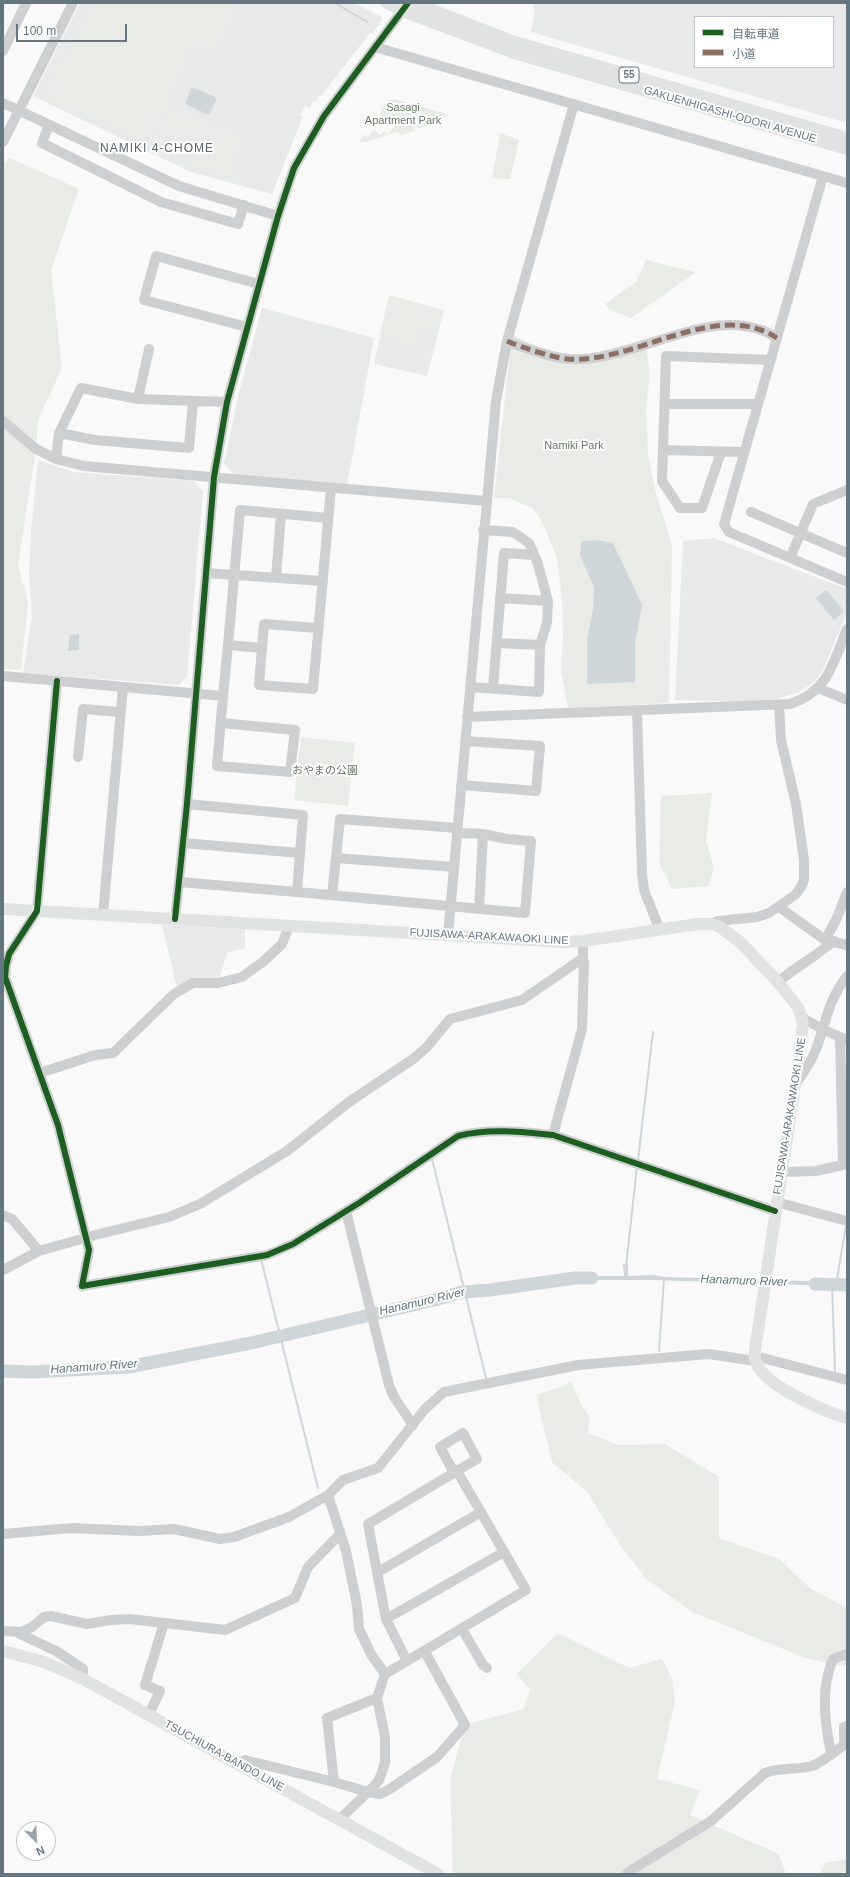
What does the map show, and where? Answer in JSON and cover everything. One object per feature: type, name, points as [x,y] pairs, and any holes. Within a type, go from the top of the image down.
[{"type":"main road","name":"GAKUENHIGASHI-ODORI AVENUE","points":[[387,3],[405,7],[469,37],[514,53],[847,149]]},
{"type":"main road","name":"GAKUENHIGASHI-ODORI AVENUE","points":[[414,3],[515,42],[847,138]]},
{"type":"main road","name":"FUJISAWA-ARAKAWAOKI LINE","points":[[3,908],[564,942],[583,941],[659,928],[698,924],[712,924],[720,927],[733,936],[778,982],[793,1001],[803,1024],[802,1040],[762,1299],[755,1358]]},
{"type":"main road","points":[[755,1358],[766,1378],[811,1405],[847,1418]]},
{"type":"main road","name":"TSUCHIURA-BANDO LINE","points":[[3,1651],[44,1662],[83,1679],[438,1874]]},
{"type":"street","points":[[3,51],[26,3]]},
{"type":"street","points":[[3,142],[73,3]]},
{"type":"street","points":[[175,919],[187,804],[214,477],[227,402],[278,216],[294,168],[307,143],[324,116],[405,7]]},
{"type":"street","points":[[375,47],[847,183]]},
{"type":"street","points":[[3,103],[179,186],[244,204],[278,216]]},
{"type":"street","points":[[448,935],[483,530],[496,402],[507,340],[574,104]]},
{"type":"street","points":[[49,125],[42,143],[161,202],[238,224],[244,204]]},
{"type":"street","points":[[824,176],[725,519],[726,528],[729,532],[847,582]]},
{"type":"street","points":[[247,327],[144,300],[156,256],[259,284]]},
{"type":"street","points":[[507,340],[568,359],[603,356],[699,329],[726,325],[751,328],[770,333],[777,338]]},
{"type":"street","points":[[138,399],[149,350]]},
{"type":"street","points":[[721,452],[702,508],[680,508],[662,481],[666,356],[771,360]]},
{"type":"street","points":[[56,459],[59,433],[81,388],[138,399],[227,402]]},
{"type":"street","points":[[59,433],[95,440],[189,448],[194,401]]},
{"type":"street","points":[[664,404],[757,404]]},
{"type":"street","points":[[3,421],[36,449],[56,459],[84,466],[486,501]]},
{"type":"street","points":[[663,450],[744,452]]},
{"type":"street","points":[[318,628],[264,624],[259,685],[313,689],[331,488]]},
{"type":"street","points":[[790,558],[813,504],[847,490]]},
{"type":"street","points":[[221,723],[295,730],[290,772],[217,766],[240,510],[328,518]]},
{"type":"street","points":[[750,512],[847,553]]},
{"type":"street","points":[[276,577],[281,514]]},
{"type":"street","points":[[470,687],[539,692],[540,645],[548,623],[548,601],[529,543],[513,532],[483,530]]},
{"type":"street","points":[[493,688],[504,553],[534,555]]},
{"type":"street","points":[[206,573],[323,581]]},
{"type":"street","points":[[500,598],[548,601]]},
{"type":"street","points":[[467,717],[779,706],[800,701],[818,688],[830,671],[847,629]]},
{"type":"street","points":[[497,643],[540,645]]},
{"type":"street","points":[[228,645],[262,648]]},
{"type":"street","points":[[3,676],[224,696]]},
{"type":"street","points":[[57,681],[37,911],[10,954],[5,972],[8,987],[58,1125],[86,1237],[88,1250],[82,1286],[267,1255],[293,1244],[346,1211],[458,1136],[470,1132],[494,1131],[553,1135],[776,1206],[847,1221]]},
{"type":"street","points":[[103,915],[123,687]]},
{"type":"street","points":[[818,688],[847,700]]},
{"type":"street","points":[[712,924],[718,921],[757,917],[769,914],[780,907],[801,887],[805,872],[796,804],[781,740],[779,706]]},
{"type":"street","points":[[78,757],[83,708],[120,712]]},
{"type":"street","points":[[637,711],[642,873],[644,890],[659,928]]},
{"type":"street","points":[[461,785],[536,791],[540,746],[465,741]]},
{"type":"street","points":[[187,804],[303,815],[297,892]]},
{"type":"street","points":[[179,882],[525,913],[531,841],[506,839],[483,834],[457,831],[340,819],[332,895]]},
{"type":"street","points":[[479,909],[483,834]]},
{"type":"street","points":[[183,843],[300,853]]},
{"type":"street","points":[[336,858],[454,867]]},
{"type":"street","points":[[778,982],[795,968],[817,955],[830,941],[836,920],[847,892]]},
{"type":"street","points":[[780,907],[830,941],[847,945]]},
{"type":"street","points":[[40,1073],[95,1055],[113,1053],[174,994],[193,983],[218,984],[242,977],[264,961],[282,944],[289,926]]},
{"type":"street","points":[[553,1135],[582,1029],[584,963],[582,958],[583,941]]},
{"type":"street","points":[[3,1270],[38,1251],[86,1237],[169,1217],[200,1204],[287,1151],[349,1102],[413,1059],[426,1048],[450,1019],[522,1000],[582,958]]},
{"type":"street","points":[[795,1085],[806,1070],[818,1045],[828,1008],[847,976]]},
{"type":"street","points":[[781,1172],[816,1171],[845,1164],[844,1039],[801,1017]]},
{"type":"street","points":[[346,1211],[389,1385],[394,1397],[413,1425]]},
{"type":"street","points":[[3,1215],[12,1220],[38,1251]]},
{"type":"street","points":[[3,1534],[71,1528],[139,1531],[174,1529],[220,1539],[234,1537],[289,1517],[328,1495],[343,1480],[378,1468],[425,1409],[444,1392],[578,1365],[709,1354],[755,1358],[847,1380]]},
{"type":"street","points":[[339,1820],[379,1780],[385,1763],[385,1737],[377,1698],[385,1674],[425,1652],[526,1590],[456,1471],[368,1524],[386,1619],[407,1661]]},
{"type":"street","points":[[328,1495],[346,1551],[356,1597],[359,1629],[372,1656],[385,1674]]},
{"type":"street","points":[[378,1572],[481,1512]]},
{"type":"street","points":[[16,1632],[27,1630],[47,1617],[87,1624],[121,1618],[225,1630],[295,1598],[308,1567],[340,1534]]},
{"type":"street","points":[[386,1619],[504,1552]]},
{"type":"street","points":[[149,1714],[160,1691],[145,1685],[164,1623]]},
{"type":"street","points":[[462,1628],[483,1665],[487,1668]]},
{"type":"street","points":[[3,1630],[16,1632],[56,1651],[83,1669],[83,1679]]},
{"type":"street","points":[[238,1764],[245,1760],[380,1794],[390,1789],[437,1756],[465,1725],[425,1652]]},
{"type":"street","points":[[831,1754],[824,1709],[827,1674],[833,1660],[847,1654]]},
{"type":"street","points":[[334,1782],[327,1718],[377,1698]]},
{"type":"street","points":[[627,1874],[711,1821],[765,1773],[776,1769],[813,1765],[831,1754],[844,1745],[844,1727],[847,1726]]},
{"type":"shaded area","points":[[80,3],[354,3],[382,17],[382,20],[372,34],[370,33],[321,96],[319,96],[316,102],[313,101],[310,108],[305,106],[300,115],[303,116],[272,194],[191,172],[33,96]]},
{"type":"shaded area","points":[[533,3],[847,3],[847,123],[531,32],[535,9],[533,8]]},
{"type":"shaded area","points":[[262,308],[374,338],[347,485],[235,475],[224,464],[238,396]]},
{"type":"shaded area","points":[[386,308],[441,322],[427,376],[374,364]]},
{"type":"shaded area","points":[[38,460],[74,472],[194,481],[203,491],[187,677],[179,685],[23,673],[32,616],[29,572],[31,531]]},
{"type":"shaded area","points":[[714,538],[847,589],[847,612],[824,668],[816,680],[800,692],[765,702],[675,700],[683,541]]},
{"type":"shaded area","points":[[162,925],[245,929],[245,948],[227,953],[219,980],[177,988]]},
{"type":"green space","points":[[97,3],[235,3],[215,48],[190,42],[150,142],[45,94]]},
{"type":"green space","name":"Sasagi Apartment Park","points":[[395,99],[449,115],[418,129],[412,124],[410,125],[416,130],[402,135],[396,132],[366,142],[359,142],[364,135],[369,136],[373,130],[381,135],[384,131],[388,134],[395,125],[379,114],[388,101]]},
{"type":"green space","points":[[169,108],[241,138],[226,176],[153,146]]},
{"type":"green space","points":[[500,133],[519,140],[510,179],[492,178]]},
{"type":"green space","points":[[10,158],[79,189],[51,270],[62,368],[38,420],[36,449],[18,566],[28,602],[21,670],[3,669],[3,160],[5,162]]},
{"type":"green space","points":[[646,260],[696,272],[631,318],[610,310],[605,304],[637,281]]},
{"type":"green space","points":[[389,295],[444,310],[441,322],[386,308]]},
{"type":"green space","points":[[386,309],[438,322],[437,327],[418,323],[413,342],[382,334]]},
{"type":"green space","name":"Namiki Park","points":[[512,334],[558,358],[583,357],[645,339],[650,374],[646,408],[648,455],[656,494],[672,545],[669,703],[568,708],[561,671],[563,637],[562,600],[557,559],[540,518],[532,508],[509,498],[494,498]]},
{"type":"green space","name":"おやまの公園","points":[[301,737],[355,743],[348,806],[294,800]]},
{"type":"green space","points":[[712,793],[706,841],[714,868],[709,886],[672,889],[659,862],[661,796]]},
{"type":"green space","points":[[571,1381],[580,1403],[590,1417],[588,1433],[619,1445],[665,1444],[719,1477],[719,1538],[779,1559],[811,1589],[847,1608],[847,1666],[831,1664],[803,1657],[692,1612],[645,1578],[618,1542],[588,1493],[552,1462],[536,1395],[567,1385]]},
{"type":"green space","points":[[558,1633],[629,1668],[662,1659],[672,1678],[675,1702],[657,1779],[700,1790],[690,1815],[779,1854],[786,1874],[453,1874],[450,1780],[465,1725],[523,1709],[530,1690],[517,1674]]},
{"type":"green space","points":[[847,1859],[847,1874],[820,1874],[825,1863]]},
{"type":"water","points":[[192,87],[217,98],[209,115],[185,104]]},
{"type":"water","points":[[595,540],[613,543],[642,605],[635,644],[635,682],[587,684],[587,639],[593,610],[594,587],[580,555],[582,541]]},
{"type":"water","points":[[826,590],[844,611],[834,620],[816,598]]},
{"type":"water","points":[[79,634],[79,650],[68,651],[70,635]]},
{"type":"water","points":[[623,1264],[628,1265],[628,1276],[654,1275],[664,1277],[832,1282],[833,1286],[654,1280],[575,1280],[575,1276],[624,1276]]},
{"type":"waterway","points":[[335,3],[367,22]]},
{"type":"waterway","points":[[638,1160],[653,1032]]},
{"type":"waterway","points":[[432,1159],[486,1378]]},
{"type":"waterway","points":[[626,1266],[637,1167]]},
{"type":"waterway","points":[[836,1285],[846,1226]]},
{"type":"waterway","points":[[261,1259],[318,1488]]},
{"type":"waterway","name":"Hanamuro River","points":[[3,1371],[31,1372],[128,1367],[251,1343],[463,1292],[490,1290],[575,1278],[592,1278]]},
{"type":"waterway","points":[[659,1351],[664,1279]]},
{"type":"waterway","name":"Hanamuro River","points":[[815,1284],[847,1285]]},
{"type":"waterway","points":[[832,1285],[835,1371]]},
{"type":"marked path","points":[[507,341],[537,352],[568,359],[594,358],[702,328],[728,325],[753,328],[777,338]]},
{"type":"cycle path","points":[[175,919],[187,804],[214,477],[227,402],[278,216],[294,168],[324,116],[408,3]]},
{"type":"cycle path","points":[[57,681],[37,911],[9,954],[5,977],[58,1125],[89,1250],[82,1286],[267,1255],[293,1244],[359,1203],[458,1136],[482,1132],[506,1131],[553,1135],[775,1211]]},
{"type":"district","name":"NAMIKI 4-CHOME","points":[[157,149]]}]
